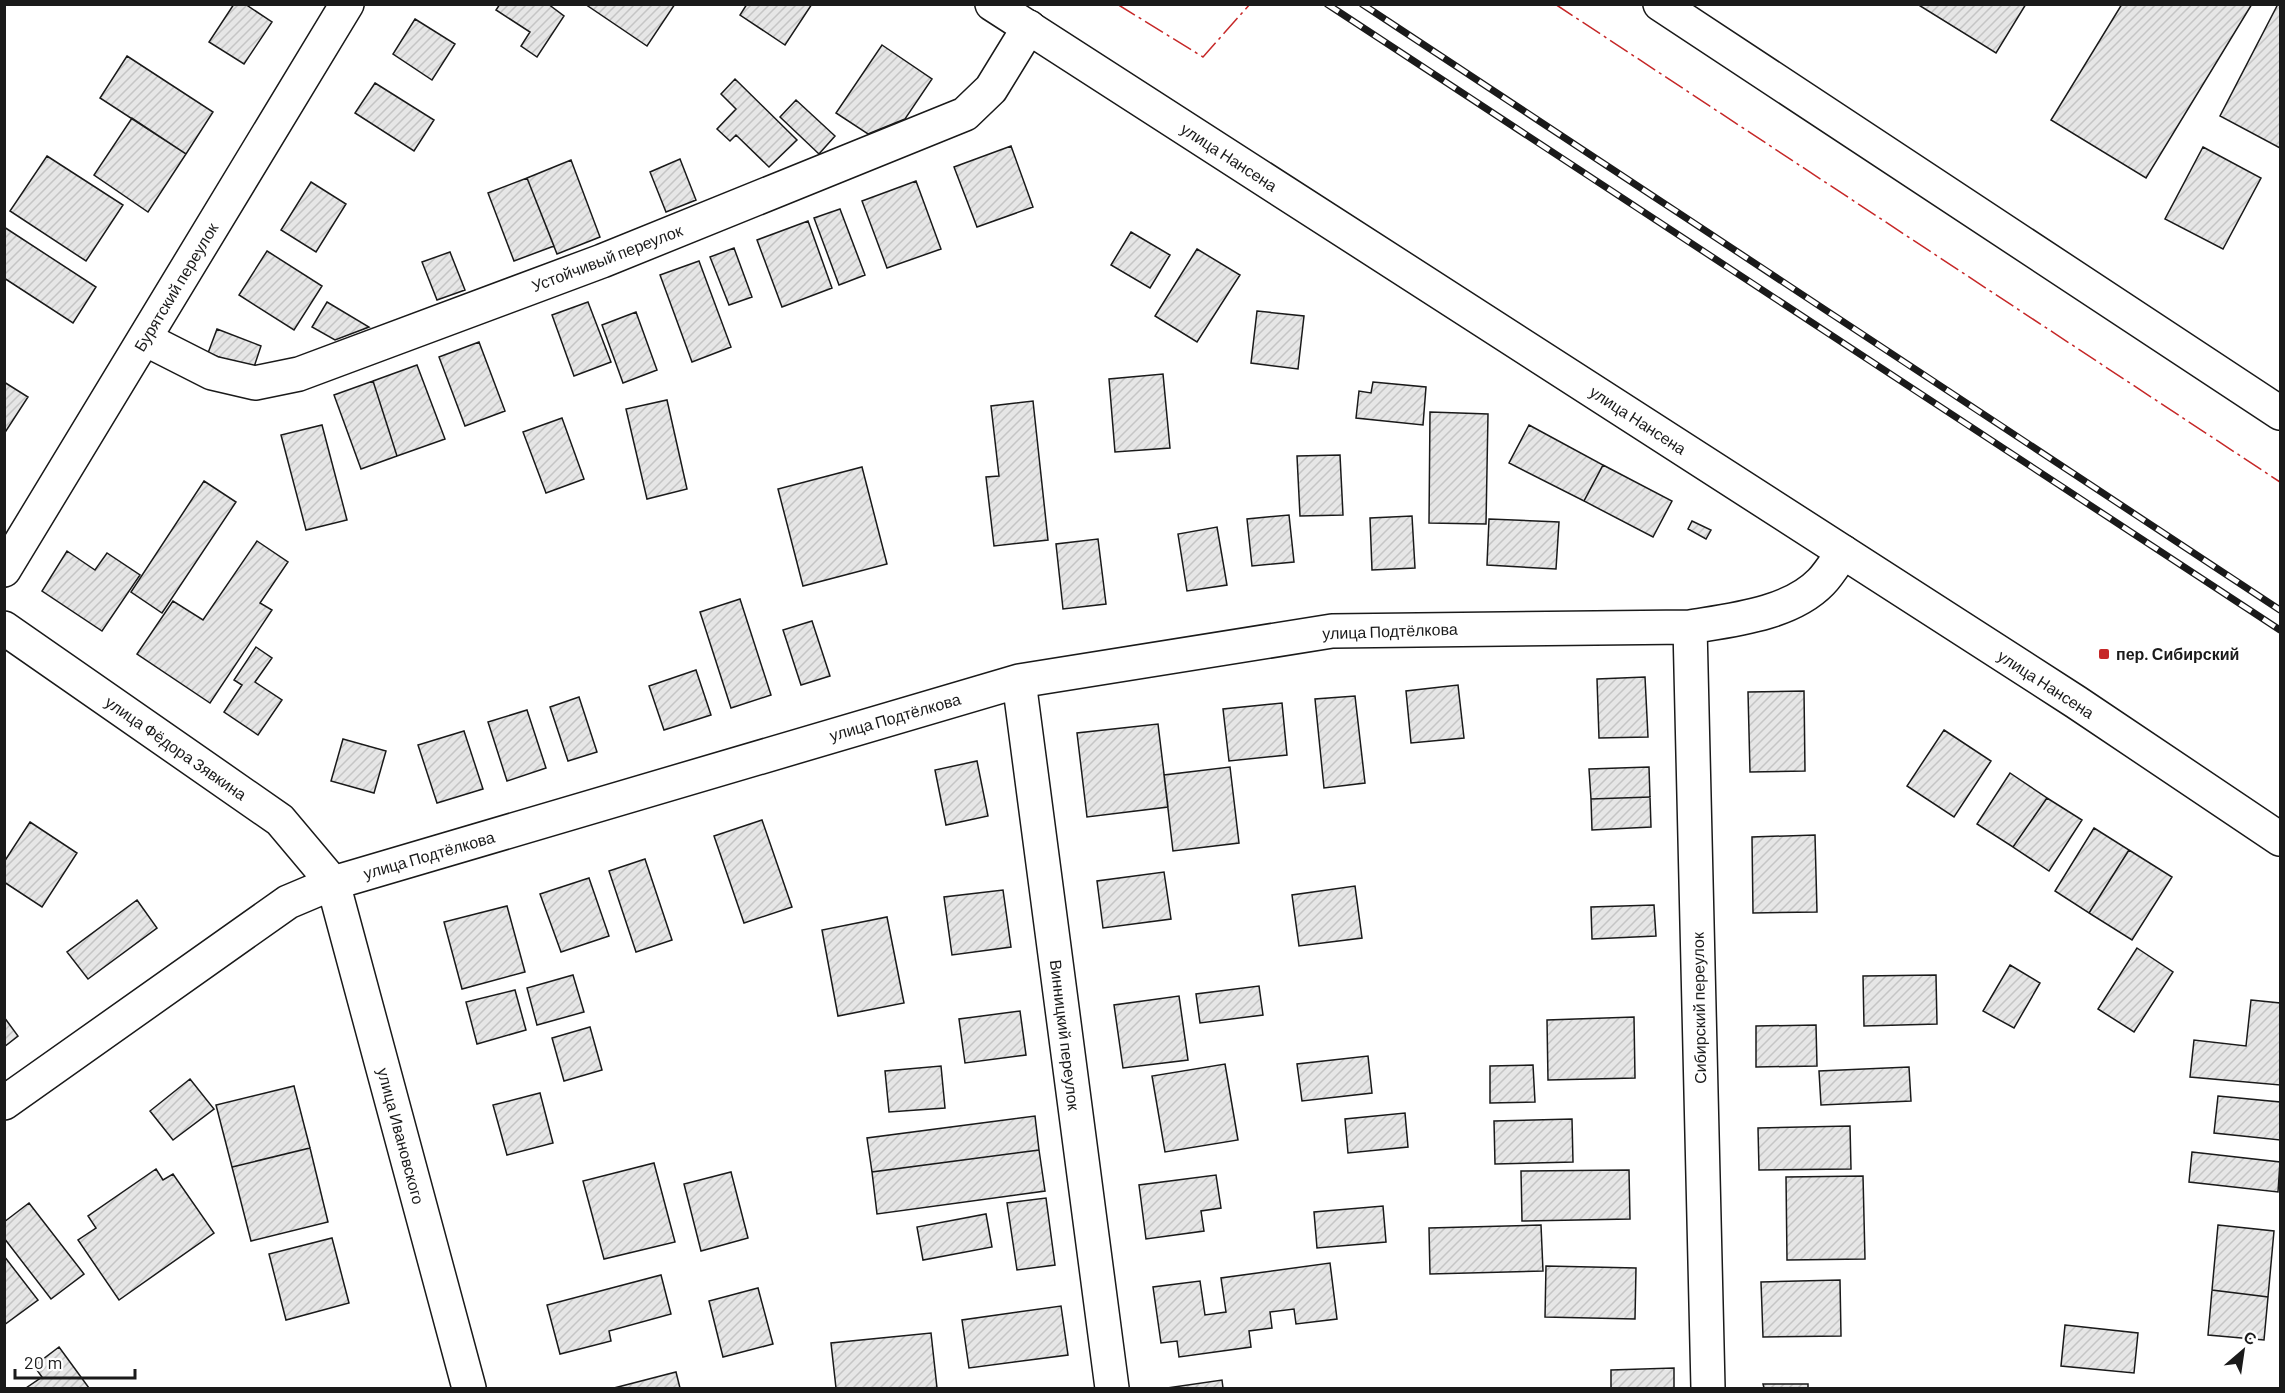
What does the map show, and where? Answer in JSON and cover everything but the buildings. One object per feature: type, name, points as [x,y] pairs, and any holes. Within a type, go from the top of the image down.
[{"type":"street","name":"Бурятский переулок","points":[[4,570],[347,4]]},
{"type":"street","name":"улица Нансена","points":[[992,4],[2076,702],[2280,839]]},
{"type":"street","points":[[1660,4],[2280,413]]},
{"type":"street","name":"Устойчивый переулок","points":[[145,339],[212,373],[255,382],[299,374],[602,261],[965,114],[991,89],[1029,27]]},
{"type":"street","name":"улица Подтёлкова","points":[[4,1103],[288,902],[333,883],[1019,681],[1332,631],[1690,627],[1745,617],[1788,605],[1820,583],[1843,552]]},
{"type":"street","name":"Сибирский переулок","points":[[1690,627],[1708,1389]]},
{"type":"street","name":"улица Фёдора Зявкина","points":[[4,628],[280,820],[333,883]]},
{"type":"street","name":"Винницкий переулок","points":[[1019,681],[1112,1389]]},
{"type":"street","name":"улица Ивановского","points":[[333,883],[469,1389]]},
{"type":"railway","points":[[1327,4],[2280,630]]},
{"type":"railway","points":[[1362,4],[2280,610]]},
{"type":"power","points":[[1117,4],[1203,57],[1250,4]]},
{"type":"power","points":[[1555,4],[2280,482]]},
{"type":"place","name":"пер. Сибирский","points":[[2104,654]]}]
